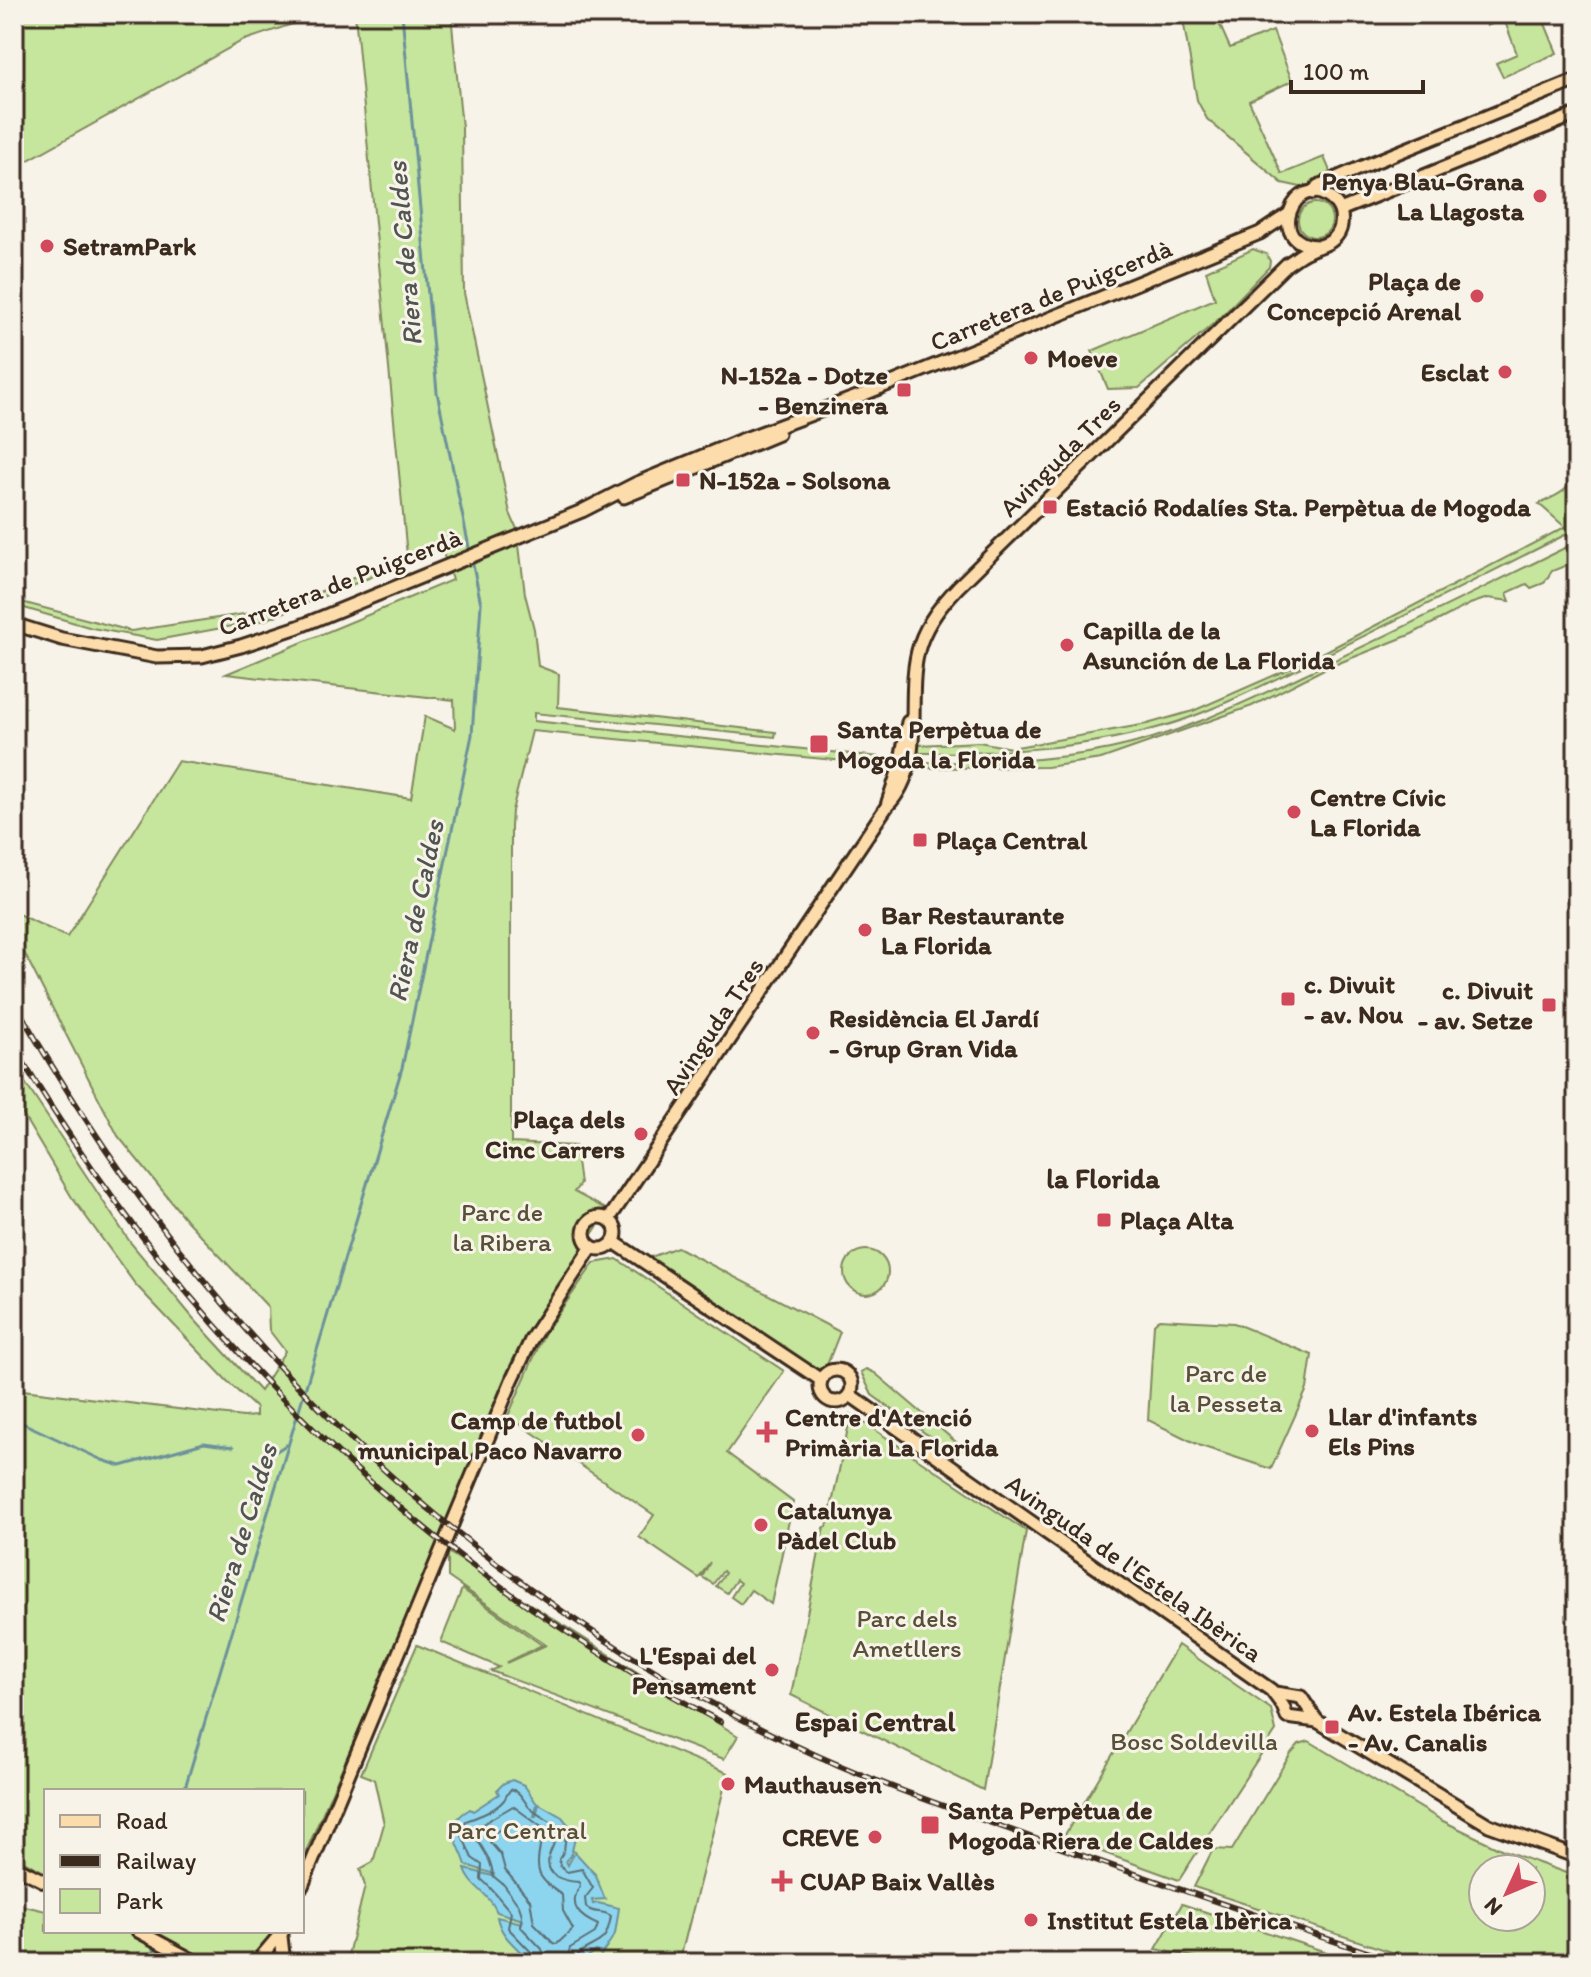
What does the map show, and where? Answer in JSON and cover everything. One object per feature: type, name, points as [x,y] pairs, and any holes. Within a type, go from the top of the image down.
[{"type":"main road","points":[[1287,264],[1293,235],[1289,214],[1297,200],[1313,193],[1318,186],[1577,80]]},
{"type":"main road","points":[[1340,210],[1577,114]]},
{"type":"main road","points":[[1293,235],[1304,244],[1318,246],[1329,243],[1337,235],[1341,224],[1340,210],[1329,197],[1313,193]]},
{"type":"main road","name":"Carretera de Puigcerdà","points":[[582,511],[637,483],[734,443],[857,397],[1260,233],[1289,214]]},
{"type":"main road","name":"Carretera de Puigcerdà","points":[[1260,233],[1293,235]]},
{"type":"main road","name":"Avinguda Tres","points":[[609,1219],[896,797],[907,769],[913,738],[912,706],[920,646],[926,629],[945,600],[1287,264],[1318,246]]},
{"type":"main road","name":"Carretera de Puigcerdà","points":[[14,624],[110,650],[157,657],[202,656],[241,646],[298,627],[582,511],[625,497],[857,397]]},
{"type":"main road","points":[[725,456],[734,443],[751,445]]},
{"type":"main road","points":[[599,1217],[609,1219],[616,1230],[614,1242],[604,1249],[591,1248],[584,1240],[584,1229],[589,1220],[599,1217]]},
{"type":"main road","points":[[614,1242],[821,1380]]},
{"type":"main road","points":[[304,1881],[512,1380],[532,1338],[591,1248]]},
{"type":"main road","points":[[829,1371],[849,1375],[852,1382],[850,1395],[843,1402],[832,1402],[823,1397],[819,1386],[821,1380],[829,1371]]},
{"type":"main road","name":"Avinguda de l'Estela Ibèrica","points":[[850,1395],[1287,1701]]},
{"type":"main road","points":[[1317,1721],[1287,1717],[1287,1701],[1297,1696],[1304,1699],[1307,1709],[1317,1721],[1489,1825],[1577,1857]]},
{"type":"main road","points":[[1298,1719],[1307,1709]]},
{"type":"main road","points":[[14,1866],[44,1881]]},
{"type":"main road","points":[[142,1933],[198,1963]]},
{"type":"main road","points":[[256,1963],[282,1934]]},
{"type":"main road","points":[[282,1934],[284,1963]]},
{"type":"green space","points":[[14,14],[322,14],[242,41],[14,168]]},
{"type":"green space","name":"Parc de la Ribera","points":[[355,14],[451,14],[462,128],[464,293],[510,513],[517,529],[538,666],[559,674],[558,707],[776,732],[775,737],[534,713],[534,721],[898,759],[897,766],[532,731],[512,811],[511,827],[511,1143],[575,1146],[580,1184],[574,1192],[608,1210],[537,1318],[511,1364],[438,1546],[304,1856],[304,1789],[44,1789],[44,1872],[14,1856],[14,1389],[243,1417],[256,1416],[256,1408],[135,1284],[71,1196],[14,1100],[14,1066],[130,1242],[193,1318],[260,1391],[285,1351],[269,1330],[268,1307],[187,1221],[118,1136],[14,933],[14,912],[67,937],[178,761],[411,798],[425,716],[455,729],[454,700],[226,674],[452,580],[440,544],[408,556],[408,562],[265,620],[157,640],[92,628],[14,605],[14,600],[131,631],[264,611],[290,604],[407,556]]},
{"type":"green space","points":[[1182,14],[1215,14],[1230,48],[1273,31],[1292,81],[1249,101],[1282,174],[1324,157],[1333,178],[1305,188],[1282,183],[1207,119],[1197,100]]},
{"type":"green space","points":[[1482,14],[1541,14],[1557,53],[1503,77],[1496,63],[1517,54],[1504,19],[1487,26]]},
{"type":"green space","points":[[1315,203],[1327,208],[1332,220],[1327,232],[1315,237],[1303,232],[1298,220],[1303,208]]},
{"type":"green space","points":[[1253,249],[1266,254],[1269,267],[1221,317],[1139,388],[1108,389],[1092,351],[1215,299],[1206,271]]},
{"type":"green space","points":[[1577,467],[1577,529],[1226,703],[1177,722],[1081,744],[983,752],[918,753],[919,745],[979,742],[1011,748],[1147,724],[1193,711],[1307,661],[1565,527],[1539,504],[1568,486]]},
{"type":"green space","points":[[1577,542],[1577,561],[1552,571],[1544,583],[1531,588],[1527,584],[1507,593],[1510,601],[1488,598],[1470,604],[1412,634],[1324,669],[1252,706],[1101,759],[1047,767],[915,768],[917,762],[990,762],[1062,757],[1160,736],[1256,697]]},
{"type":"green space","points":[[677,1247],[840,1332],[825,1370],[818,1371],[651,1257]]},
{"type":"green space","points":[[866,1250],[882,1256],[888,1272],[882,1288],[866,1294],[850,1288],[844,1272],[850,1256]]},
{"type":"green space","name":"Camp de futbol municipal Paco Navarro","points":[[617,1259],[784,1371],[727,1453],[793,1502],[771,1604],[751,1590],[741,1604],[731,1597],[740,1583],[736,1580],[727,1593],[716,1586],[725,1573],[723,1571],[713,1584],[702,1577],[710,1562],[699,1578],[639,1537],[654,1515],[508,1416],[544,1334],[594,1263]]},
{"type":"green space","name":"Parc de la Pesseta","points":[[1159,1319],[1234,1323],[1312,1355],[1307,1389],[1271,1469],[1201,1446],[1148,1420],[1154,1324]]},
{"type":"green space","points":[[866,1369],[875,1373],[963,1448],[957,1456],[872,1395],[861,1372]]},
{"type":"green space","name":"Parc dels Ametllers","points":[[851,1414],[1026,1531],[983,1790],[791,1695],[824,1527],[827,1527]]},
{"type":"green space","points":[[448,1552],[738,1736],[724,1759],[491,1671],[499,1667],[441,1642],[462,1589],[542,1645],[506,1663],[546,1645],[448,1577]]},
{"type":"green space","name":"Parc Central","points":[[417,1645],[728,1773],[679,1963],[346,1963],[365,1886],[360,1869],[373,1862],[384,1824],[374,1779],[361,1774]]},
{"type":"green space","name":"Bosc Soldevilla","points":[[1178,1645],[1271,1709],[1276,1731],[1179,1880],[1063,1838]]},
{"type":"green space","points":[[1309,1741],[1443,1821],[1511,1853],[1467,1853],[1467,1933],[1547,1933],[1547,1866],[1577,1877],[1577,1963],[1425,1963],[1194,1887],[1213,1849],[1232,1850],[1299,1744]]},
{"type":"green space","points":[[1182,1904],[1359,1963],[1223,1963],[1156,1949]]},
{"type":"green space","points":[[20,1905],[44,1911],[44,1933],[271,1933],[251,1956],[236,1961],[220,1959],[217,1963],[14,1963],[14,1937]]},
{"type":"water","points":[[512,1780],[524,1785],[537,1804],[534,1816],[539,1804],[562,1817],[576,1834],[571,1855],[566,1861],[568,1865],[575,1852],[595,1874],[605,1899],[592,1900],[593,1904],[619,1908],[615,1934],[601,1955],[596,1951],[579,1963],[531,1963],[506,1937],[497,1917],[522,1923],[523,1920],[497,1912],[467,1875],[465,1869],[494,1874],[466,1865],[454,1834],[456,1822],[470,1809],[473,1811],[499,1794],[497,1790]]},
{"type":"waterway","name":"Riera de Caldes","points":[[402,14],[437,392],[470,552]]},
{"type":"waterway","name":"Riera de Caldes","points":[[185,1789],[402,1068],[472,735],[481,604],[472,560]]},
{"type":"waterway","points":[[14,1419],[121,1466],[204,1443],[233,1447]]},
{"type":"waterway","points":[[269,1456],[286,1445]]},
{"type":"waterway","name":"Riera de Caldes","points":[[152,1963],[155,1943]]},
{"type":"railway","points":[[14,1002],[115,1162],[217,1296],[287,1374],[361,1448],[440,1518],[523,1583],[609,1642],[699,1696],[846,1768],[1108,1865],[1400,1963]]},
{"type":"railway","points":[[14,1047],[82,1153],[155,1254],[235,1347],[320,1435],[410,1516],[508,1591],[611,1660],[721,1722]]},
{"type":"place","name":"Penya Blau-Grana La Llagosta","points":[[1540,196]]},
{"type":"place","name":"SetramPark","points":[[47,246]]},
{"type":"place","name":"Plaça de Concepció Arenal","points":[[1477,296]]},
{"type":"place","name":"Moeve","points":[[1031,358]]},
{"type":"place","name":"Esclat","points":[[1505,372]]},
{"type":"place","name":"N-152a - Dotze - Benzinera","points":[[904,390]]},
{"type":"place","name":"N-152a - Solsona","points":[[683,480]]},
{"type":"place","name":"Estació Rodalíes Sta. Perpètua de Mogoda","points":[[1050,507]]},
{"type":"place","name":"Capilla de la Asunción de La Florida","points":[[1067,645]]},
{"type":"place","name":"Santa Perpètua de Mogoda la Florida","points":[[819,744]]},
{"type":"place","name":"Centre Cívic La Florida","points":[[1294,812]]},
{"type":"place","name":"Plaça Central","points":[[920,840]]},
{"type":"place","name":"Bar Restaurante La Florida","points":[[865,930]]},
{"type":"place","name":"c. Divuit - av. Nou","points":[[1288,999]]},
{"type":"place","name":"c. Divuit - av. Setze","points":[[1549,1005]]},
{"type":"place","name":"Residència El Jardí - Grup Gran Vida","points":[[813,1033]]},
{"type":"place","name":"Plaça dels Cinc Carrers","points":[[641,1134]]},
{"type":"place","name":"Plaça Alta","points":[[1104,1220]]},
{"type":"place","name":"Llar d'infants Els Pins","points":[[1312,1431]]},
{"type":"place","name":"Centre d'Atenció Primària La Florida","points":[[767,1432]]},
{"type":"place","name":"Camp de futbol municipal Paco Navarro","points":[[638,1435]]},
{"type":"place","name":"Catalunya Pàdel Club","points":[[761,1525]]},
{"type":"place","name":"L'Espai del Pensament","points":[[772,1670]]},
{"type":"place","name":"Av. Estela Ibérica - Av. Canalis","points":[[1332,1727]]},
{"type":"place","name":"Mauthausen","points":[[728,1784]]},
{"type":"place","name":"Santa Perpètua de Mogoda Riera de Caldes","points":[[930,1825]]},
{"type":"place","name":"CREVE","points":[[875,1837]]},
{"type":"place","name":"CUAP Baix Vallès","points":[[782,1881]]},
{"type":"place","name":"Institut Estela Ibèrica","points":[[1031,1920]]},
{"type":"district","name":"la Florida","points":[[1103,1178]]},
{"type":"district","name":"Espai Central","points":[[875,1721]]}]
